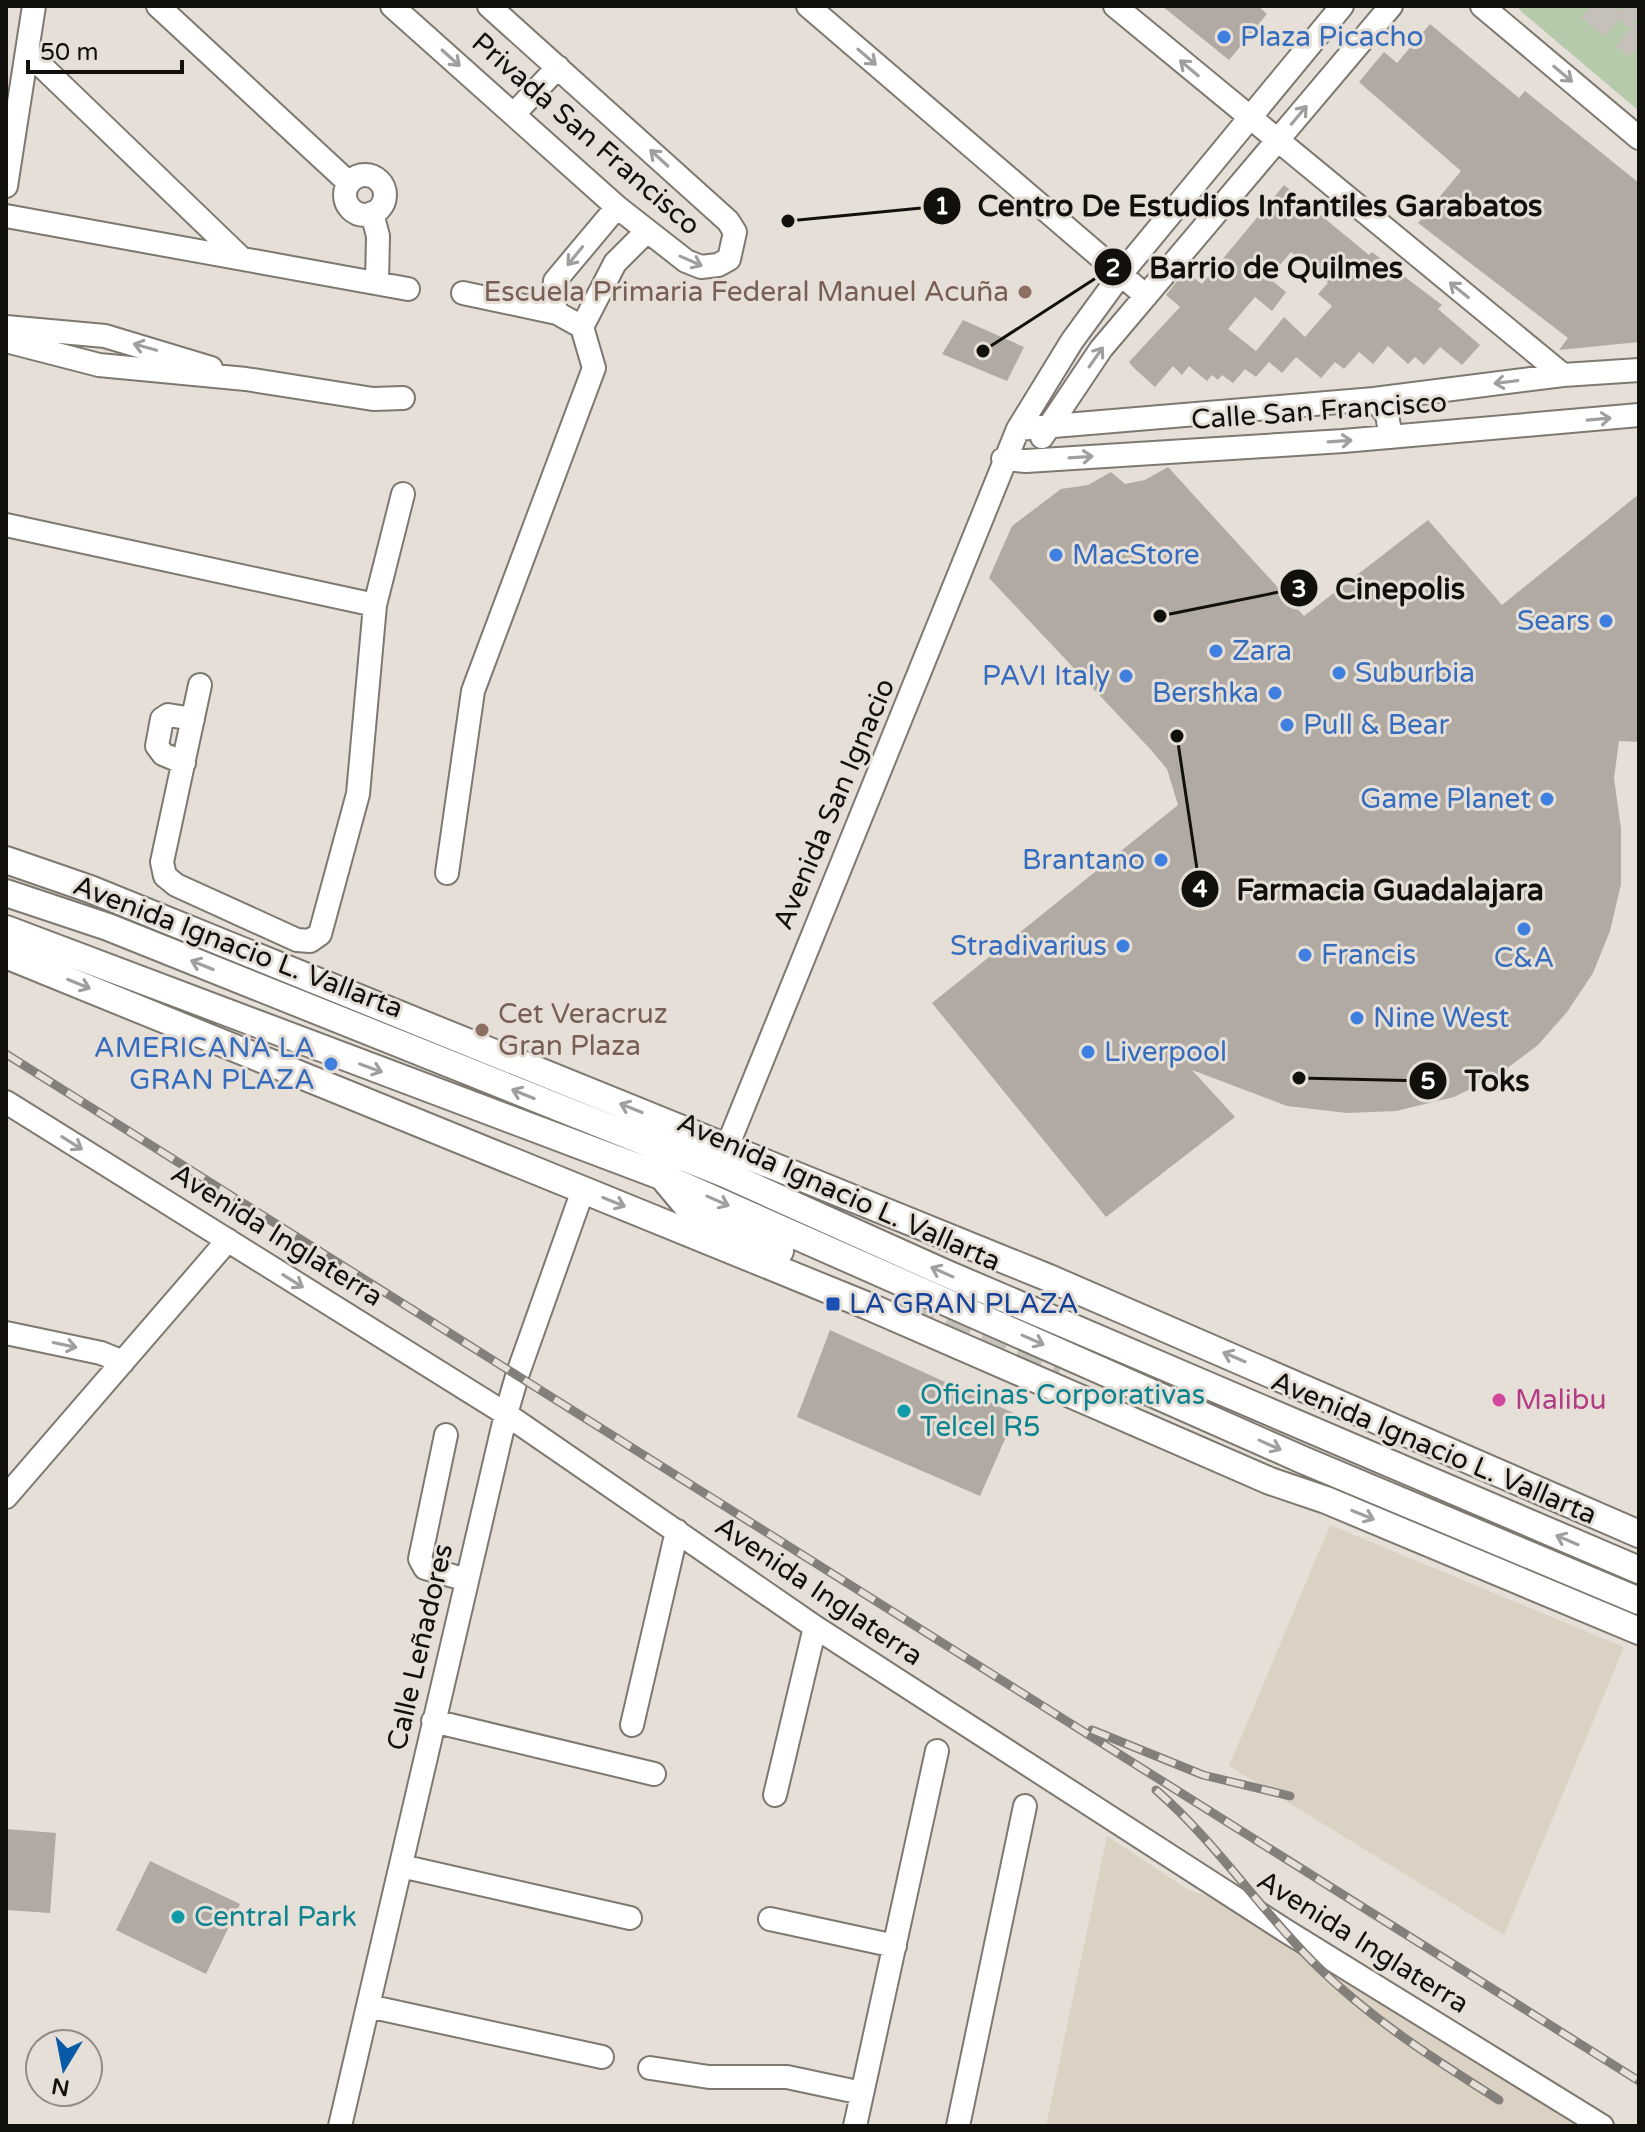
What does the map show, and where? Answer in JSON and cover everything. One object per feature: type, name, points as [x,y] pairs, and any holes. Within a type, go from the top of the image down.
[{"type":"main road","name":"Avenida Ignacio L. Vallarta","points":[[6,860],[90,889],[727,1147],[1218,1350],[1639,1534]]},
{"type":"main road","name":"Avenida Ignacio L. Vallarta","points":[[6,893],[108,927],[725,1174],[945,1273],[1639,1570]]},
{"type":"main road","name":"Avenida Ignacio L. Vallarta","points":[[6,929],[661,1176],[1303,1460],[1639,1601]]},
{"type":"main road","points":[[6,955],[868,1306],[1270,1481],[1326,1500],[1639,1631]]},
{"type":"main road","points":[[725,1174],[850,1198]]},
{"type":"main road","points":[[661,1176],[692,1212],[909,1309]]},
{"type":"main road","points":[[1060,1370],[1326,1500]]},
{"type":"main road","points":[[1478,1562],[1571,1573]]},
{"type":"street","points":[[6,186],[34,6]]},
{"type":"street","points":[[158,6],[349,183]]},
{"type":"street","name":"Privada San Francisco","points":[[392,6],[617,207],[686,261],[701,267],[718,265],[729,259],[735,232],[728,221],[489,6]]},
{"type":"street","points":[[808,6],[1146,296]]},
{"type":"street","points":[[1115,6],[1276,142],[1563,375]]},
{"type":"street","name":"Avenida San Ignacio","points":[[727,1147],[863,806],[998,484],[1003,459],[1018,429],[1072,341],[1121,274],[1342,6]]},
{"type":"street","name":"Avenida San Ignacio","points":[[998,484],[1026,461],[1101,349],[1391,6]]},
{"type":"street","points":[[1482,6],[1639,138]]},
{"type":"street","points":[[1506,6],[1533,49]]},
{"type":"street","points":[[27,52],[241,258]]},
{"type":"street","points":[[514,114],[558,67]]},
{"type":"street","points":[[349,183],[365,175],[381,183],[384,200],[372,213]]},
{"type":"street","points":[[349,183],[345,200],[349,207],[356,212],[372,213]]},
{"type":"street","points":[[557,313],[553,299],[555,281],[617,207]]},
{"type":"street","points":[[372,213],[378,236],[377,283]]},
{"type":"street","points":[[6,216],[408,289]]},
{"type":"street","points":[[447,873],[479,670],[594,368],[582,327],[615,263],[647,231]]},
{"type":"street","points":[[463,293],[557,313],[582,327]]},
{"type":"street","points":[[6,327],[105,336],[246,379]]},
{"type":"street","points":[[6,341],[99,365],[246,379],[373,399],[403,398]]},
{"type":"street","name":"Calle San Francisco","points":[[1018,429],[1048,429],[1374,399],[1563,375],[1639,370]]},
{"type":"street","points":[[1374,399],[1387,415],[1391,437]]},
{"type":"street","name":"Calle San Francisco","points":[[1003,459],[1026,461],[1391,437],[1639,415]]},
{"type":"street","points":[[200,685],[162,862],[165,876],[176,885],[230,910],[297,940],[310,941],[320,934],[358,794],[375,605],[403,494]]},
{"type":"street","points":[[6,525],[375,605]]},
{"type":"street","name":"Avenida Inglaterra","points":[[6,1102],[506,1414],[815,1627],[1286,1931],[1602,2126]]},
{"type":"street","name":"Calle Leñadores","points":[[340,2126],[506,1414],[583,1190]]},
{"type":"street","points":[[6,1497],[228,1240]]},
{"type":"street","points":[[6,1333],[101,1353],[123,1362]]},
{"type":"street","points":[[446,1435],[420,1559],[425,1568],[467,1580]]},
{"type":"street","points":[[632,1725],[677,1531]]},
{"type":"street","points":[[775,1795],[815,1627]]},
{"type":"street","points":[[433,1721],[654,1774]]},
{"type":"street","points":[[855,2126],[937,1751]]},
{"type":"street","points":[[958,2126],[1025,1806]]},
{"type":"street","points":[[401,1866],[630,1918]]},
{"type":"street","points":[[770,1919],[895,1946]]},
{"type":"street","points":[[368,2006],[602,2057]]},
{"type":"street","points":[[650,2068],[709,2077],[787,2077],[862,2093]]},
{"type":"shaded area","points":[[1330,1525],[1624,1647],[1504,1935],[1229,1766]]},
{"type":"shaded area","points":[[1107,1836],[1187,1889],[1263,1917],[1596,2126],[1046,2126]]},
{"type":"green space","points":[[1517,6],[1639,6],[1639,111],[1522,12]]},
{"type":"building","name":"Plaza Picacho","points":[[1162,6],[1258,6],[1267,14],[1229,60]]},
{"type":"building","points":[[1430,24],[1519,98],[1525,91],[1639,183],[1639,342],[1559,350],[1568,338],[1418,223],[1461,171],[1359,82],[1384,52],[1397,63]]},
{"type":"building","points":[[1284,185],[1369,255],[1372,252],[1442,305],[1438,309],[1480,345],[1462,365],[1440,347],[1424,365],[1415,357],[1408,364],[1388,346],[1373,364],[1359,352],[1344,369],[1335,362],[1321,378],[1296,357],[1282,373],[1269,362],[1256,377],[1245,369],[1233,383],[1222,375],[1218,380],[1212,375],[1207,381],[1189,366],[1182,375],[1173,366],[1155,387],[1129,362],[1180,307],[1166,295],[1185,271],[1202,284]],"holes":[[[1291,252],[1328,283],[1318,294],[1332,306],[1305,337],[1284,317],[1256,351],[1228,329],[1255,297],[1272,311],[1286,292],[1269,278]]]},
{"type":"building","points":[[963,320],[1024,347],[1007,381],[942,354]]},
{"type":"building","name":"LA GRAN PLAZA","points":[[1168,467],[1304,616],[1428,520],[1502,605],[1639,494],[1639,742],[1619,741],[1614,778],[1621,829],[1621,884],[1610,931],[1593,973],[1567,1012],[1538,1045],[1497,1076],[1454,1097],[1396,1111],[1347,1113],[1287,1106],[1192,1070],[1235,1117],[1106,1217],[932,1003],[1178,805],[1167,769],[989,578],[1012,526],[1061,489],[1088,485],[1111,472],[1125,484],[1145,480]]},
{"type":"building","name":"Oficinas Corporativas Telcel R5","points":[[830,1330],[1016,1414],[980,1496],[797,1417]]},
{"type":"building","points":[[6,1829],[56,1833],[50,1913],[6,1910]]},
{"type":"building","name":"Central Park","points":[[150,1861],[240,1904],[206,1974],[116,1930]]},
{"type":"tunnel","points":[[1591,6],[1639,46]]},
{"type":"tunnel","points":[[1626,6],[1639,17]]},
{"type":"tunnel","points":[[909,1309],[1060,1370]]},
{"type":"railway","points":[[6,1054],[1639,2081]]},
{"type":"railway","points":[[1092,1730],[1203,1775],[1290,1796]]},
{"type":"railway","points":[[1156,1790],[1178,1810],[1296,1944],[1338,1986],[1404,2038],[1499,2100]]},
{"type":"place","name":"Plaza Picacho","points":[[1224,37]]},
{"type":"place","name":"Centro De Estudios Infantiles Garabatos","points":[[788,221]]},
{"type":"place","name":"Escuela Primaria Federal Manuel Acuña","points":[[1025,292]]},
{"type":"place","name":"Barrio de Quilmes","points":[[983,351]]},
{"type":"place","name":"MacStore","points":[[1056,555]]},
{"type":"place","name":"Cinepolis","points":[[1160,616]]},
{"type":"place","name":"Sears","points":[[1606,621]]},
{"type":"place","name":"Zara","points":[[1216,651]]},
{"type":"place","name":"Suburbia","points":[[1339,673]]},
{"type":"place","name":"PAVI Italy","points":[[1126,676]]},
{"type":"place","name":"Bershka","points":[[1275,693]]},
{"type":"place","name":"Pull & Bear","points":[[1287,725]]},
{"type":"place","name":"Farmacia Guadalajara","points":[[1177,736]]},
{"type":"place","name":"Game Planet","points":[[1547,799]]},
{"type":"place","name":"Brantano","points":[[1161,860]]},
{"type":"place","name":"C&A","points":[[1524,929]]},
{"type":"place","name":"Stradivarius","points":[[1123,946]]},
{"type":"place","name":"Francis","points":[[1305,955]]},
{"type":"place","name":"Nine West","points":[[1357,1018]]},
{"type":"place","name":"Cet Veracruz Gran Plaza","points":[[482,1030]]},
{"type":"place","name":"Liverpool","points":[[1088,1052]]},
{"type":"place","name":"AMERICANA LA GRAN PLAZA","points":[[331,1064]]},
{"type":"place","name":"Toks","points":[[1299,1078]]},
{"type":"place","name":"LA GRAN PLAZA","points":[[833,1304]]},
{"type":"place","name":"Malibu","points":[[1499,1400]]},
{"type":"place","name":"Oficinas Corporativas Telcel R5","points":[[904,1411]]},
{"type":"place","name":"Central Park","points":[[178,1917]]}]
